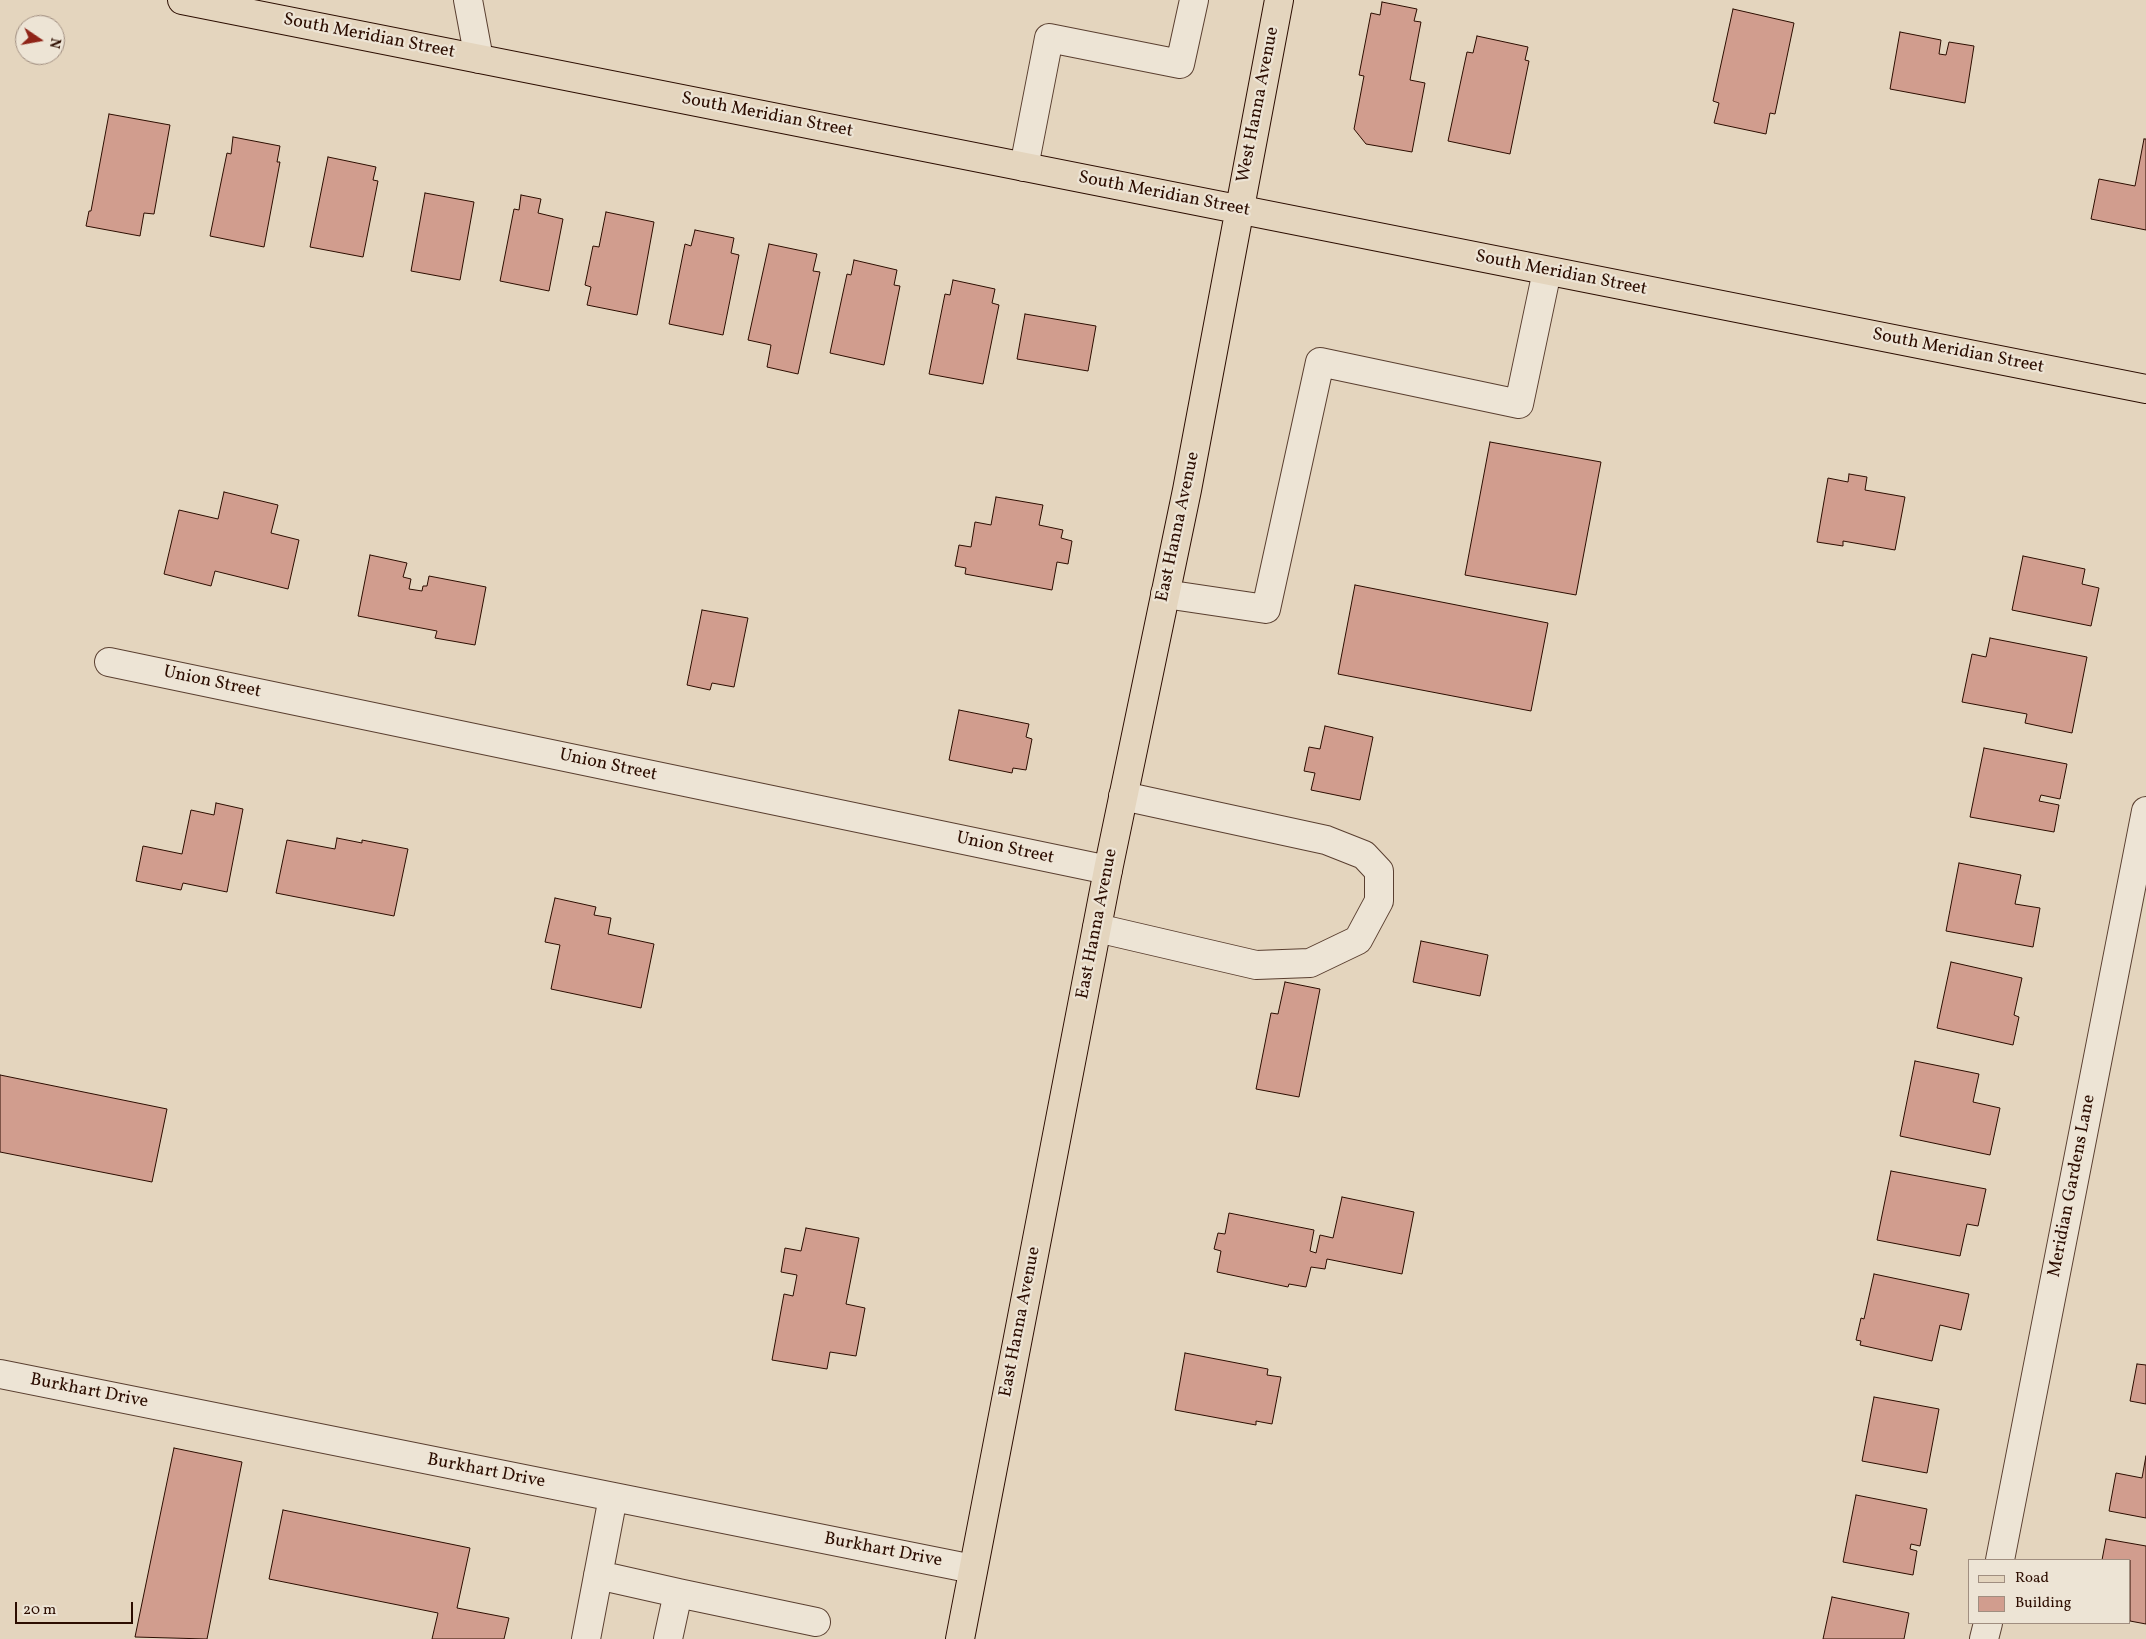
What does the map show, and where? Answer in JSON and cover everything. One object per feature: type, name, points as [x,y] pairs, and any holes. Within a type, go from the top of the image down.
[{"type":"main road","name":"South Meridian Street","points":[[182,0],[2146,390]]},
{"type":"main road","name":"West Hanna Avenue","points":[[1240,210],[1279,0]]},
{"type":"main road","name":"East Hanna Avenue","points":[[960,1639],[1108,870],[1187,490],[1240,210]]},
{"type":"street","points":[[468,0],[479,59]]},
{"type":"street","points":[[1024,168],[1049,38],[1180,64],[1194,0]]},
{"type":"street","points":[[1165,594],[1266,610],[1320,362],[1519,404],[1547,271]]},
{"type":"street","name":"Union Street","points":[[108,662],[1108,870]]},
{"type":"street","points":[[1097,928],[1256,966],[1310,963],[1358,940],[1379,901],[1379,871],[1364,855],[1326,840],[1123,796]]},
{"type":"street","name":"Meridian Gardens Lane","points":[[2000,1559],[2146,811]]},
{"type":"street","name":"Burkhart Drive","points":[[0,1374],[973,1569]]},
{"type":"street","points":[[586,1639],[613,1497]]},
{"type":"street","points":[[598,1575],[816,1622]]},
{"type":"street","points":[[668,1639],[678,1592]]},
{"type":"street","points":[[1984,1639],[1988,1624]]},
{"type":"building","points":[[1382,2],[1417,9],[1414,21],[1421,22],[1410,80],[1425,83],[1412,152],[1366,144],[1354,129],[1364,76],[1359,75],[1371,13],[1380,15]]},
{"type":"building","points":[[1733,9],[1794,23],[1775,114],[1770,113],[1766,134],[1714,123],[1719,103],[1713,101]]},
{"type":"building","points":[[1900,32],[1941,40],[1939,54],[1946,55],[1949,42],[1974,46],[1965,103],[1890,89]]},
{"type":"building","points":[[1477,36],[1528,47],[1525,60],[1529,61],[1510,154],[1448,141],[1467,52],[1473,53]]},
{"type":"building","points":[[109,114],[170,125],[154,214],[144,213],[140,236],[86,226],[89,211],[91,211]]},
{"type":"building","points":[[233,137],[280,146],[277,162],[280,162],[264,247],[210,236],[227,153],[231,154]]},
{"type":"building","points":[[2144,139],[2146,139],[2146,230],[2091,219],[2099,179],[2135,186]]},
{"type":"building","points":[[328,157],[376,167],[373,180],[378,181],[363,257],[310,247]]},
{"type":"building","points":[[425,193],[474,202],[460,280],[411,271]]},
{"type":"building","points":[[521,195],[541,199],[538,213],[563,219],[549,291],[500,281],[514,209],[519,210]]},
{"type":"building","points":[[606,212],[654,222],[637,315],[587,305],[591,287],[585,285],[593,246],[599,247]]},
{"type":"building","points":[[695,230],[734,238],[731,253],[739,255],[723,335],[669,324],[685,244],[691,246]]},
{"type":"building","points":[[769,244],[817,254],[813,271],[820,272],[798,374],[767,367],[771,345],[748,340]]},
{"type":"building","points":[[854,260],[897,270],[894,285],[900,286],[884,365],[830,353],[847,274],[851,275]]},
{"type":"building","points":[[953,280],[995,289],[992,303],[999,305],[983,384],[929,374],[945,294],[950,295]]},
{"type":"building","points":[[1025,314],[1096,326],[1088,371],[1017,359]]},
{"type":"building","points":[[1490,442],[1601,462],[1576,595],[1465,575]]},
{"type":"building","points":[[1849,474],[1867,477],[1865,490],[1905,497],[1895,550],[1843,541],[1843,546],[1817,542],[1828,478],[1848,482]]},
{"type":"building","points":[[224,492],[278,505],[271,533],[299,540],[288,589],[215,571],[211,586],[164,574],[179,510],[218,519]]},
{"type":"building","points":[[996,497],[1043,505],[1039,525],[1063,530],[1061,538],[1072,541],[1068,564],[1057,562],[1052,590],[965,574],[966,568],[955,566],[959,545],[971,547],[975,522],[991,525]]},
{"type":"building","points":[[370,555],[407,563],[403,577],[411,579],[409,589],[422,591],[423,586],[427,586],[429,576],[486,587],[475,645],[435,638],[437,631],[358,616]]},
{"type":"building","points":[[2023,556],[2085,569],[2082,584],[2099,588],[2091,626],[2012,610]]},
{"type":"building","points":[[1355,585],[1548,623],[1531,711],[1338,674]]},
{"type":"building","points":[[702,610],[748,618],[734,687],[712,683],[710,690],[687,685]]},
{"type":"building","points":[[1990,638],[2087,657],[2072,733],[2025,723],[2027,714],[1962,702],[1972,654],[1986,657]]},
{"type":"building","points":[[959,710],[1029,724],[1026,737],[1032,739],[1026,770],[1013,768],[1012,773],[949,760]]},
{"type":"building","points":[[1325,726],[1373,737],[1360,800],[1311,790],[1315,773],[1304,771],[1309,747],[1320,749]]},
{"type":"building","points":[[1984,748],[2067,764],[2060,799],[2041,795],[2039,801],[2059,805],[2054,832],[1970,817]]},
{"type":"building","points":[[216,803],[243,809],[227,892],[183,883],[181,890],[136,881],[143,846],[182,854],[191,810],[214,815]]},
{"type":"building","points":[[337,838],[362,843],[362,840],[408,849],[394,916],[276,893],[287,840],[335,849]]},
{"type":"building","points":[[1959,863],[2021,875],[2015,904],[2040,908],[2033,947],[1946,931]]},
{"type":"building","points":[[555,898],[596,907],[594,915],[611,918],[608,934],[654,944],[641,1008],[551,989],[560,945],[545,942]]},
{"type":"building","points":[[1421,941],[1488,955],[1480,996],[1413,982]]},
{"type":"building","points":[[1951,962],[2022,978],[2014,1015],[2019,1017],[2013,1045],[1937,1028]]},
{"type":"building","points":[[1285,982],[1320,989],[1299,1097],[1256,1089],[1271,1013],[1278,1014]]},
{"type":"building","points":[[1915,1061],[1979,1074],[1973,1102],[2000,1108],[1990,1155],[1900,1136]]},
{"type":"building","points":[[0,1075],[167,1109],[152,1182],[0,1152]]},
{"type":"building","points":[[1891,1171],[1986,1189],[1978,1226],[1967,1224],[1960,1256],[1877,1240]]},
{"type":"building","points":[[1342,1197],[1414,1212],[1402,1274],[1327,1259],[1325,1269],[1311,1267],[1306,1287],[1289,1284],[1288,1287],[1217,1272],[1221,1251],[1214,1249],[1218,1233],[1225,1234],[1229,1213],[1314,1230],[1310,1251],[1316,1253],[1320,1235],[1333,1238]]},
{"type":"building","points":[[806,1228],[859,1238],[846,1304],[865,1308],[856,1356],[830,1352],[827,1369],[772,1360],[784,1294],[793,1296],[797,1275],[781,1272],[785,1248],[801,1251]]},
{"type":"building","points":[[1874,1274],[1969,1294],[1961,1330],[1940,1325],[1932,1361],[1860,1345],[1861,1341],[1856,1340],[1861,1318],[1864,1319]]},
{"type":"building","points":[[1185,1353],[1268,1369],[1267,1375],[1281,1377],[1272,1424],[1256,1421],[1256,1425],[1175,1410]]},
{"type":"building","points":[[2137,1364],[2146,1365],[2146,1404],[2130,1401]]},
{"type":"building","points":[[1874,1397],[1939,1409],[1927,1473],[1862,1461]]},
{"type":"building","points":[[174,1448],[242,1462],[207,1639],[135,1637]]},
{"type":"building","points":[[2146,1456],[2146,1518],[2109,1511],[2116,1473],[2142,1478]]},
{"type":"building","points":[[1856,1495],[1927,1509],[1920,1546],[1911,1544],[1910,1549],[1917,1551],[1913,1575],[1843,1562]]},
{"type":"building","points":[[283,1510],[470,1548],[457,1608],[509,1618],[504,1639],[432,1639],[438,1613],[269,1579]]},
{"type":"building","points":[[2106,1539],[2146,1546],[2146,1624],[2131,1621],[2131,1559],[2102,1559]]},
{"type":"building","points":[[1832,1597],[1909,1613],[1904,1639],[1823,1639]]}]
